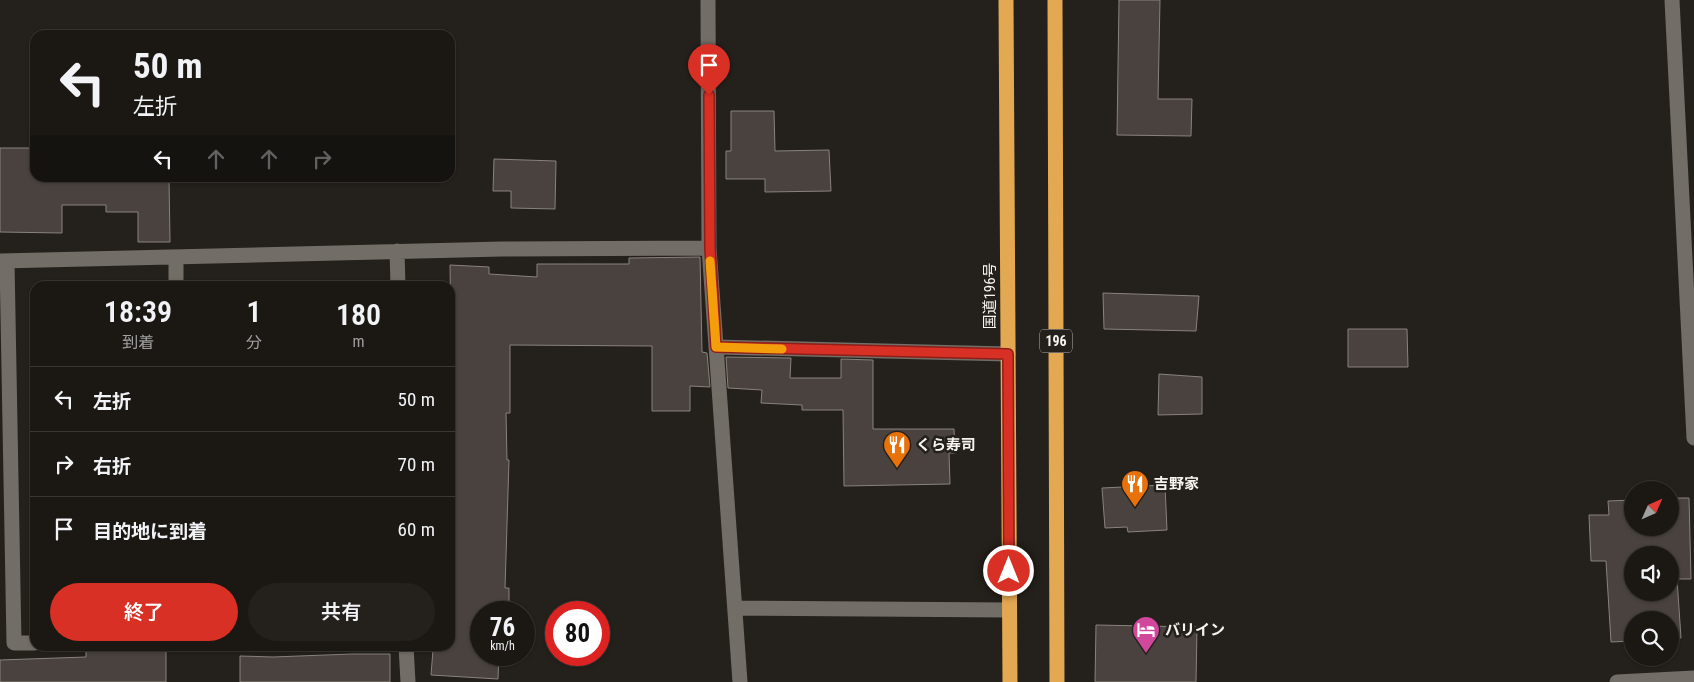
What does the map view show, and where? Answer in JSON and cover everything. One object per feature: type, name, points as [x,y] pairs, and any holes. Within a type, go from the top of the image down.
[{"type":"highway","name":"国道196号","points":[[1006,0],[1010,682]]},
{"type":"highway","name":"196","points":[[1055,0],[1056,682]]},
{"type":"street","points":[[708,0],[710,248],[740,682]]},
{"type":"street","points":[[1672,0],[1688,182],[1694,438]]},
{"type":"street","points":[[30,643],[14,643],[3,261],[397,251],[710,248]]},
{"type":"street","points":[[397,251],[398,281]]},
{"type":"street","points":[[176,257],[176,281]]},
{"type":"street","points":[[716,347],[1008,354]]},
{"type":"street","points":[[735,608],[1009,610]]},
{"type":"street","points":[[406,651],[408,682]]},
{"type":"street","points":[[1618,682],[1694,678]]},
{"type":"building","points":[[1119,0],[1160,0],[1158,99],[1192,99],[1191,136],[1117,135]]},
{"type":"building","points":[[731,111],[774,111],[775,151],[829,150],[831,191],[765,192],[765,179],[726,179],[726,151],[731,151]]},
{"type":"building","points":[[0,148],[30,148],[30,182],[169,182],[170,242],[138,242],[138,212],[106,212],[106,205],[62,205],[62,233],[0,232]]},
{"type":"building","points":[[494,159],[556,161],[555,209],[511,208],[511,191],[493,191]]},
{"type":"building","points":[[700,257],[702,352],[707,353],[710,387],[690,386],[690,411],[652,411],[652,346],[510,345],[510,413],[506,413],[507,460],[509,460],[505,588],[509,588],[509,601],[470,601],[470,666],[499,666],[498,679],[431,675],[433,651],[455,651],[455,281],[450,281],[450,265],[489,267],[489,274],[537,277],[537,264],[629,264],[629,258]]},
{"type":"building","points":[[1103,293],[1199,296],[1196,331],[1104,329]]},
{"type":"building","points":[[1348,329],[1407,329],[1408,367],[1348,367]]},
{"type":"building","points":[[726,357],[791,358],[790,378],[841,378],[841,359],[873,360],[873,429],[954,429],[955,453],[949,453],[950,484],[844,486],[843,410],[802,410],[802,405],[761,403],[762,390],[728,388]]},
{"type":"building","points":[[1159,374],[1202,377],[1202,414],[1158,415]]},
{"type":"building","name":"吉野家","points":[[1165,485],[1167,530],[1128,532],[1127,527],[1105,528],[1102,488]]},
{"type":"building","points":[[1679,498],[1689,498],[1691,579],[1679,579],[1679,546],[1624,546],[1624,601],[1678,601],[1681,638],[1679,638],[1679,611],[1624,611],[1624,641],[1611,642],[1606,561],[1591,561],[1589,515],[1609,515],[1608,501],[1624,500],[1624,536],[1679,536]]},
{"type":"building","name":"バリイン","points":[[1096,625],[1197,627],[1196,682],[1095,682]]},
{"type":"building","points":[[86,651],[166,651],[166,682],[0,682],[0,660],[86,657]]},
{"type":"building","points":[[390,654],[390,682],[240,682],[240,656],[273,657]]},
{"type":"slow traffic","points":[[710,261],[716,347],[782,349]]},
{"type":"place","name":"くら寿司","points":[[897,469]]},
{"type":"place","name":"吉野家","points":[[1135,508]]},
{"type":"place","name":"バリイン","points":[[1146,654]]},
{"type":"route","points":[[709,95],[710,248],[716,347],[1008,354],[1009,571]]}]
